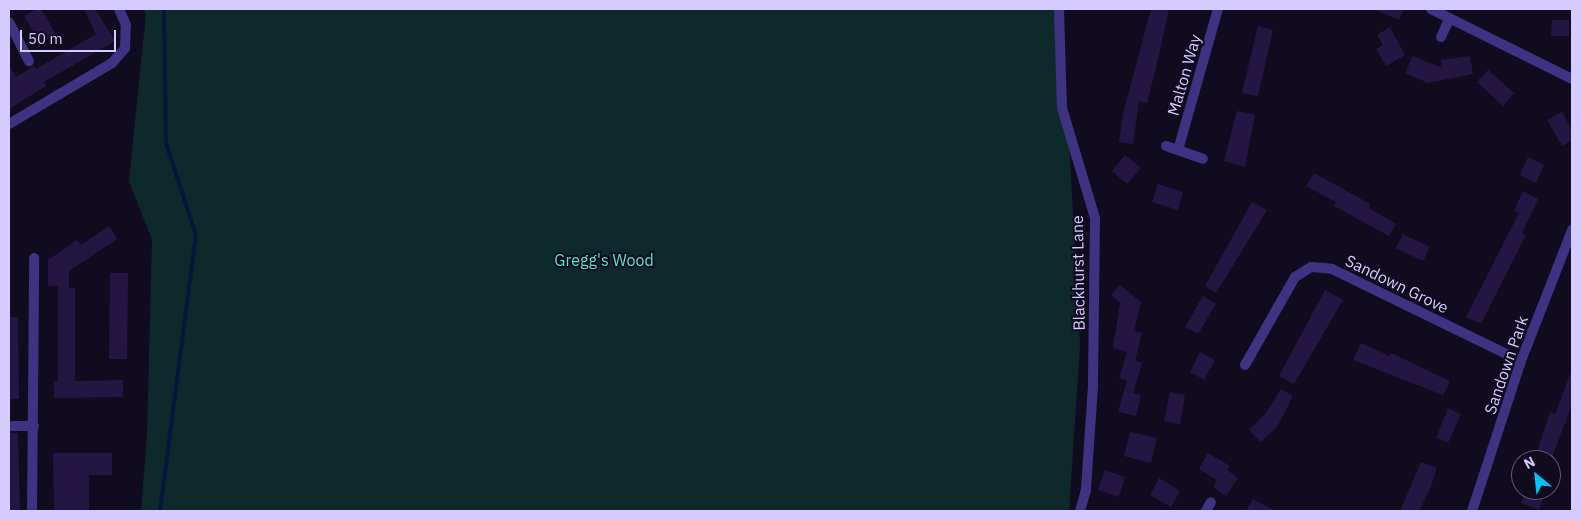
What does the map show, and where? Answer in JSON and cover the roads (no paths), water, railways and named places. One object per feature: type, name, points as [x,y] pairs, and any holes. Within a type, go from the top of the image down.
[{"type":"street","points":[[9,124],[112,63],[126,48],[126,25],[119,9]]},
{"type":"street","name":"Blackhurst Lane","points":[[1059,9],[1062,108],[1095,218],[1093,386],[1084,511]]},
{"type":"street","name":"Malton Way","points":[[1178,150],[1218,9]]},
{"type":"street","points":[[1430,9],[1572,79]]},
{"type":"street","points":[[1441,37],[1450,18]]},
{"type":"street","points":[[9,22],[29,61]]},
{"type":"street","points":[[1166,146],[1203,158]]},
{"type":"street","name":"Sandown Park","points":[[1472,511],[1521,361],[1572,230]]},
{"type":"street","points":[[32,511],[34,258]]},
{"type":"street","name":"Sandown Grove","points":[[1244,365],[1295,277],[1311,267],[1332,269],[1521,361]]},
{"type":"street","points":[[9,426],[34,426]]},
{"type":"waterway","points":[[160,511],[196,235],[166,143],[164,9]]},
{"type":"park label","name":"Gregg's Wood","points":[[604,260]]}]
